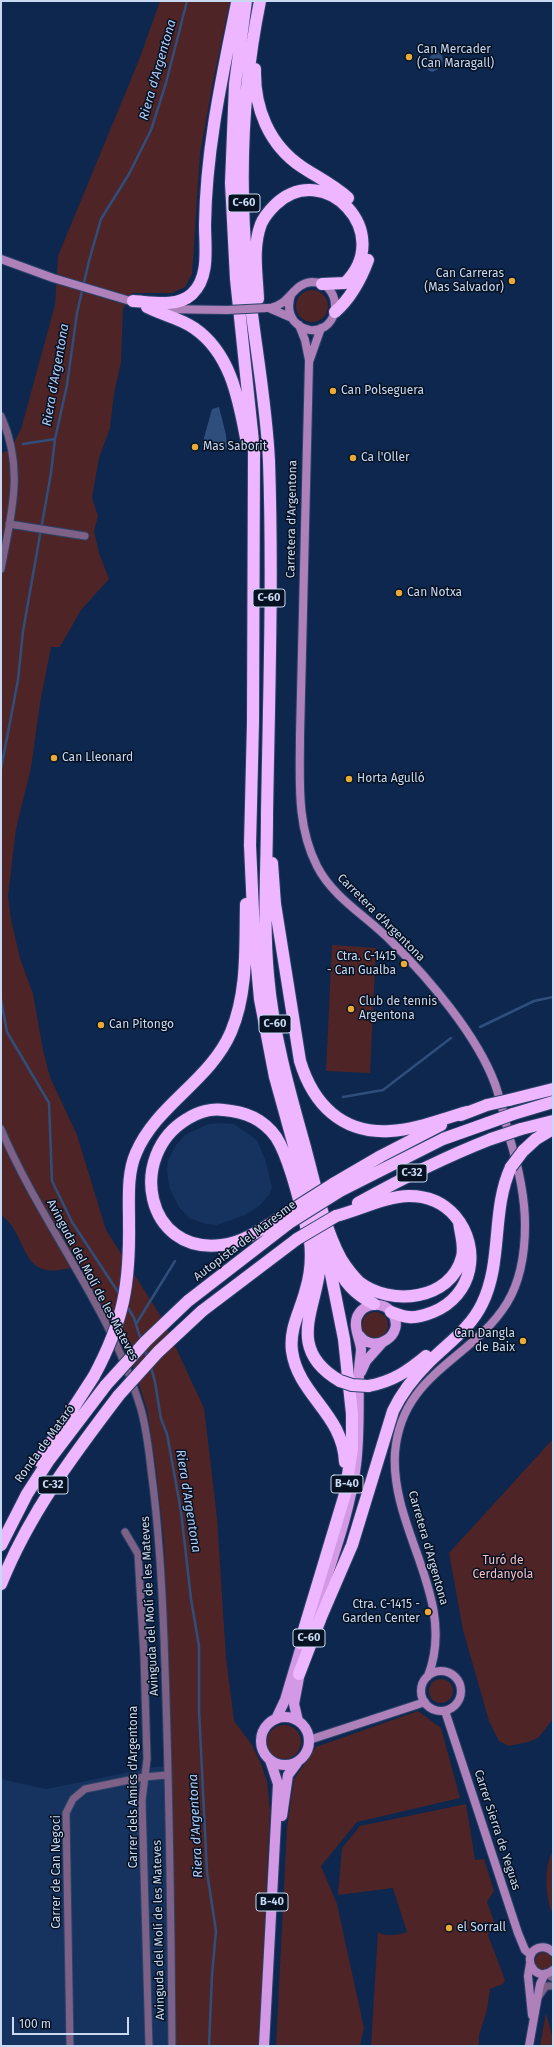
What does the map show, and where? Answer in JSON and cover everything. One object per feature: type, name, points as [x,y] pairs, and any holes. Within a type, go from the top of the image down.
[{"type":"highway","points":[[128,299],[178,301],[192,294],[203,276],[205,197],[212,132],[237,1]]},
{"type":"highway","name":"C-60","points":[[246,1],[234,84],[231,183],[232,227],[236,280],[251,411],[254,481],[250,845],[254,934],[262,1006],[275,1077],[314,1218]]},
{"type":"highway","name":"C-60","points":[[260,1],[251,42],[247,83],[243,179],[247,270],[268,449],[270,495],[267,835],[265,878],[265,928],[268,977],[278,1043],[322,1207],[332,1254],[340,1276],[356,1293],[374,1304]]},
{"type":"highway","points":[[251,42],[255,58],[256,96],[260,112],[272,138],[283,152],[300,166],[341,192],[361,214],[367,227],[370,246],[369,259],[363,276],[352,294],[336,312]]},
{"type":"highway","points":[[259,362],[261,341],[256,260],[257,238],[261,222],[270,210],[280,200],[293,193],[305,191],[322,192],[339,199],[348,207],[361,228],[363,245],[360,261],[354,275],[345,283],[336,285],[322,284]]},
{"type":"highway","points":[[146,307],[194,328],[219,353],[234,386],[254,481]]},
{"type":"highway","points":[[267,835],[272,855],[275,904],[300,1061],[306,1081],[316,1098],[341,1120],[358,1128],[376,1131],[391,1131],[553,1089]]},
{"type":"highway","points":[[1,1532],[22,1487],[94,1376],[108,1350],[118,1326],[127,1284],[130,1182],[136,1153],[145,1136],[158,1120],[216,1060],[231,1033],[240,1006],[244,975],[246,873],[250,845]]},
{"type":"highway","name":"Autopista del Maresme","points":[[106,1385],[146,1341],[188,1301],[286,1219],[337,1188],[443,1139],[513,1114],[553,1102]]},
{"type":"highway","points":[[286,1219],[241,1240],[223,1245],[206,1246],[188,1241],[175,1234],[162,1221],[151,1192],[151,1177],[154,1160],[160,1145],[170,1132],[192,1116],[217,1109],[246,1113],[258,1119],[276,1138],[290,1172],[310,1241],[312,1262],[306,1290],[292,1333],[292,1351],[300,1376],[336,1426],[344,1448],[345,1460],[345,1470],[340,1496],[315,1601]]},
{"type":"highway","points":[[337,1188],[418,1136],[467,1112]]},
{"type":"highway","name":"C-32","points":[[1,1584],[43,1501],[65,1466],[119,1394],[158,1352],[202,1311],[297,1239],[404,1177],[450,1155],[491,1139],[521,1129],[553,1121]]},
{"type":"highway","points":[[299,1674],[321,1617],[352,1545],[393,1411],[404,1390],[429,1362],[463,1332],[477,1314],[486,1294],[489,1280],[498,1234],[499,1204],[505,1180],[511,1167],[523,1152],[536,1139],[553,1129]]},
{"type":"highway","points":[[336,1216],[382,1201],[409,1196],[426,1197],[441,1203],[459,1221],[465,1231],[470,1244],[471,1258],[465,1283],[457,1295],[438,1310],[418,1317],[410,1317],[391,1312]]},
{"type":"highway","points":[[322,1207],[338,1253],[346,1268],[359,1281],[372,1290],[398,1297],[425,1294],[438,1289],[456,1272],[464,1249],[459,1221]]},
{"type":"highway","points":[[314,1218],[320,1252],[320,1270],[309,1313],[309,1341],[312,1354],[320,1365],[340,1381],[352,1385],[384,1383],[399,1375],[456,1332],[478,1305],[489,1280]]},
{"type":"highway","name":"B-40","points":[[300,1643],[315,1601],[345,1494],[352,1438],[351,1396],[344,1339],[328,1259],[314,1218]]},
{"type":"highway","name":"Ronda de Mataró","points":[[1,1544],[27,1494],[49,1460],[106,1385]]},
{"type":"main road","name":"C-60","points":[[299,1674],[315,1601],[352,1493],[359,1442],[366,1361],[382,1343],[391,1337],[394,1330],[395,1322],[391,1312],[384,1306],[374,1304],[366,1307],[358,1315],[356,1326],[359,1335],[363,1385]]},
{"type":"main road","points":[[359,1335],[369,1343],[382,1343]]},
{"type":"main road","name":"B-40","points":[[264,2046],[278,1784],[270,1760],[265,1754],[261,1741],[265,1728],[276,1719],[285,1700],[300,1643]]},
{"type":"main road","points":[[299,1674],[294,1704],[298,1721],[305,1730],[309,1740]]},
{"type":"main road","points":[[276,1719],[284,1717],[298,1721]]},
{"type":"main road","name":"B-40","points":[[268,2046],[282,1817],[288,1775],[303,1758],[309,1740]]},
{"type":"main road","points":[[270,1760],[283,1765],[297,1763]]},
{"type":"street","points":[[1,259],[53,278],[128,299],[146,307],[173,311],[269,308],[282,303],[298,287],[306,283],[322,284],[334,296],[336,312],[329,323],[321,328],[310,330],[299,326]]},
{"type":"street","points":[[291,295],[289,306],[292,318]]},
{"type":"street","points":[[269,308],[292,318],[299,326],[305,340],[309,362]]},
{"type":"street","points":[[309,362],[321,328]]},
{"type":"street","name":"Carretera d'Argentona","points":[[309,362],[300,735],[302,826],[307,844],[318,869],[330,885],[392,942],[432,986],[468,1034],[482,1057],[494,1083],[514,1151],[521,1183],[524,1209],[524,1250],[515,1287],[507,1304],[481,1333],[437,1371],[420,1389],[408,1408],[398,1434],[395,1453],[398,1494],[425,1576],[434,1611],[434,1657],[428,1676]]},
{"type":"street","points":[[1,416],[9,434],[14,452],[15,482],[1,569]]},
{"type":"street","points":[[9,524],[85,536]]},
{"type":"street","name":"Avinguda del Molí de les Mateves","points":[[1,1128],[28,1185],[106,1324],[128,1369],[141,1409],[148,1447],[160,1549],[167,1775],[172,2046]]},
{"type":"street","name":"Carrer dels Amics d'Argentona","points":[[125,1532],[138,1554],[144,1656],[147,1759],[142,1801],[149,2046]]},
{"type":"street","points":[[434,1657],[444,1671],[458,1679],[461,1689],[457,1704],[445,1711],[432,1708],[425,1702],[421,1691],[423,1683],[428,1676],[433,1673],[444,1671]]},
{"type":"street","points":[[309,1740],[425,1702]]},
{"type":"street","name":"Carrer Sierra de Yeguas","points":[[445,1711],[518,1933],[525,1950],[531,1955]]},
{"type":"street","name":"Carrer de Can Negoci","points":[[70,2046],[66,1812],[73,1799],[85,1789],[144,1777],[167,1775]]},
{"type":"street","points":[[532,2028],[528,1976],[531,1955],[535,1950],[541,1948],[552,1948]]},
{"type":"street","points":[[530,1964],[537,1973],[549,1974]]},
{"type":"street","points":[[529,2046],[540,1984],[549,1974]]},
{"type":"street","points":[[538,1998],[546,1986],[553,1986]]},
{"type":"shaded area","points":[[437,51],[442,55],[443,61],[440,68],[432,72],[428,70],[427,64],[430,57]]},
{"type":"shaded area","points":[[219,407],[226,435],[227,449],[222,451],[206,450],[202,445],[212,409]]},
{"type":"shaded area","points":[[208,1124],[234,1124],[257,1140],[266,1162],[272,1187],[270,1194],[259,1206],[245,1215],[217,1225],[206,1224],[189,1218],[179,1207],[169,1187],[167,1170],[168,1160],[176,1145],[185,1135]]},
{"type":"shaded area","points":[[170,1766],[172,2046],[1,2046],[1,1779],[46,1789],[155,1767]]},
{"type":"green space","points":[[160,1],[230,1],[200,153],[192,274],[185,287],[172,293],[132,293],[123,309],[121,362],[114,394],[110,428],[99,458],[92,498],[98,516],[94,531],[99,553],[109,579],[81,610],[60,647],[51,647],[40,703],[31,768],[16,829],[8,896],[11,920],[20,958],[33,994],[43,1050],[50,1077],[77,1135],[106,1230],[162,1318],[204,1408],[217,1517],[226,1658],[234,1721],[252,1745],[261,1764],[267,1781],[270,1811],[259,2046],[172,2046],[169,1708],[164,1543],[156,1469],[147,1409],[134,1369],[106,1313],[77,1265],[68,1269],[49,1270],[41,1269],[35,1265],[26,1254],[12,1227],[1,1214],[1,453],[10,450],[21,429],[55,305],[58,256],[139,60]]},
{"type":"green space","points":[[309,290],[315,290],[324,294],[328,306],[324,318],[315,322],[309,322],[300,318],[296,309],[296,303],[300,294]]},
{"type":"green space","name":"Club de tennis Argentona","points":[[332,945],[376,948],[370,1073],[326,1071]]},
{"type":"green space","points":[[375,1312],[384,1316],[388,1325],[384,1334],[375,1338],[366,1334],[362,1325],[366,1316]]},
{"type":"green space","name":"Turó de Cerdanyola","points":[[553,1439],[553,1719],[538,1738],[509,1746],[499,1741],[489,1721],[463,1630],[449,1553]]},
{"type":"green space","points":[[441,1679],[450,1682],[453,1691],[450,1700],[441,1703],[432,1700],[429,1691],[432,1682]]},
{"type":"green space","points":[[418,1711],[441,1728],[460,1798],[357,1822],[321,1866],[337,1904],[364,2028],[360,2046],[276,2046],[287,1828],[294,1779],[316,1747]]},
{"type":"green space","points":[[281,1725],[287,1725],[291,1726],[298,1732],[301,1742],[300,1749],[294,1756],[287,1759],[281,1759],[277,1758],[270,1752],[267,1745],[267,1739],[268,1735],[274,1728]]},
{"type":"green space","name":"el Sorrall","points":[[466,1804],[475,1860],[484,1859],[494,1891],[487,1902],[495,1924],[488,1935],[505,1980],[503,1984],[490,1989],[487,2010],[479,2035],[479,2046],[371,2046],[378,1932],[384,1935],[392,1935],[407,1932],[393,1888],[338,1895],[342,1848],[360,1826]]},
{"type":"green space","points":[[553,1851],[553,1914],[548,1900],[547,1873],[548,1864]]},
{"type":"green space","points":[[544,1952],[550,1955],[553,1961],[550,1967],[544,1970],[538,1967],[535,1961],[538,1955]]},
{"type":"green space","points":[[546,2013],[553,2039],[553,2046],[540,2046]]},
{"type":"waterway","name":"Riera d'Argentona","points":[[1,769],[18,680],[23,631],[51,473],[55,439],[67,385],[77,313],[89,261],[101,219],[129,174],[151,130],[166,83],[187,1]]},
{"type":"waterway","points":[[23,444],[55,439]]},
{"type":"waterway","points":[[480,1027],[534,1001],[553,997]]},
{"type":"waterway","name":"Riera d'Argentona","points":[[1,999],[7,1032],[49,1103],[52,1181],[72,1222],[120,1295]]},
{"type":"waterway","points":[[343,1097],[383,1090],[451,1038]]},
{"type":"waterway","points":[[136,1324],[175,1261]]},
{"type":"waterway","name":"Riera d'Argentona","points":[[127,1306],[134,1318],[141,1340]]},
{"type":"waterway","name":"Riera d'Argentona","points":[[144,1348],[148,1359]]},
{"type":"waterway","name":"Riera d'Argentona","points":[[151,1367],[161,1419],[167,1434],[181,1511],[191,1599],[199,1646],[199,1710],[207,1872],[216,1931],[212,1975],[209,2046]]},
{"type":"place","name":"Can Mercader (Can Maragall)","points":[[409,57]]},
{"type":"place","name":"Can Carreras (Mas Salvador)","points":[[512,281]]},
{"type":"place","name":"Can Polseguera","points":[[333,391]]},
{"type":"place","name":"Mas Saborit","points":[[195,447]]},
{"type":"place","name":"Ca l'Oller","points":[[353,458]]},
{"type":"place","name":"Can Notxa","points":[[399,593]]},
{"type":"place","name":"Can Lleonard","points":[[54,758]]},
{"type":"place","name":"Horta Agulló","points":[[349,779]]},
{"type":"place","name":"Ctra. C-1415 - Can Gualba","points":[[404,964]]},
{"type":"place","name":"Club de tennis Argentona","points":[[351,1009]]},
{"type":"place","name":"Can Pitongo","points":[[101,1025]]},
{"type":"place","name":"Can Dangla de Baix","points":[[523,1341]]},
{"type":"place","name":"Ctra. C-1415 - Garden Center","points":[[428,1612]]},
{"type":"place","name":"el Sorrall","points":[[449,1928]]}]
